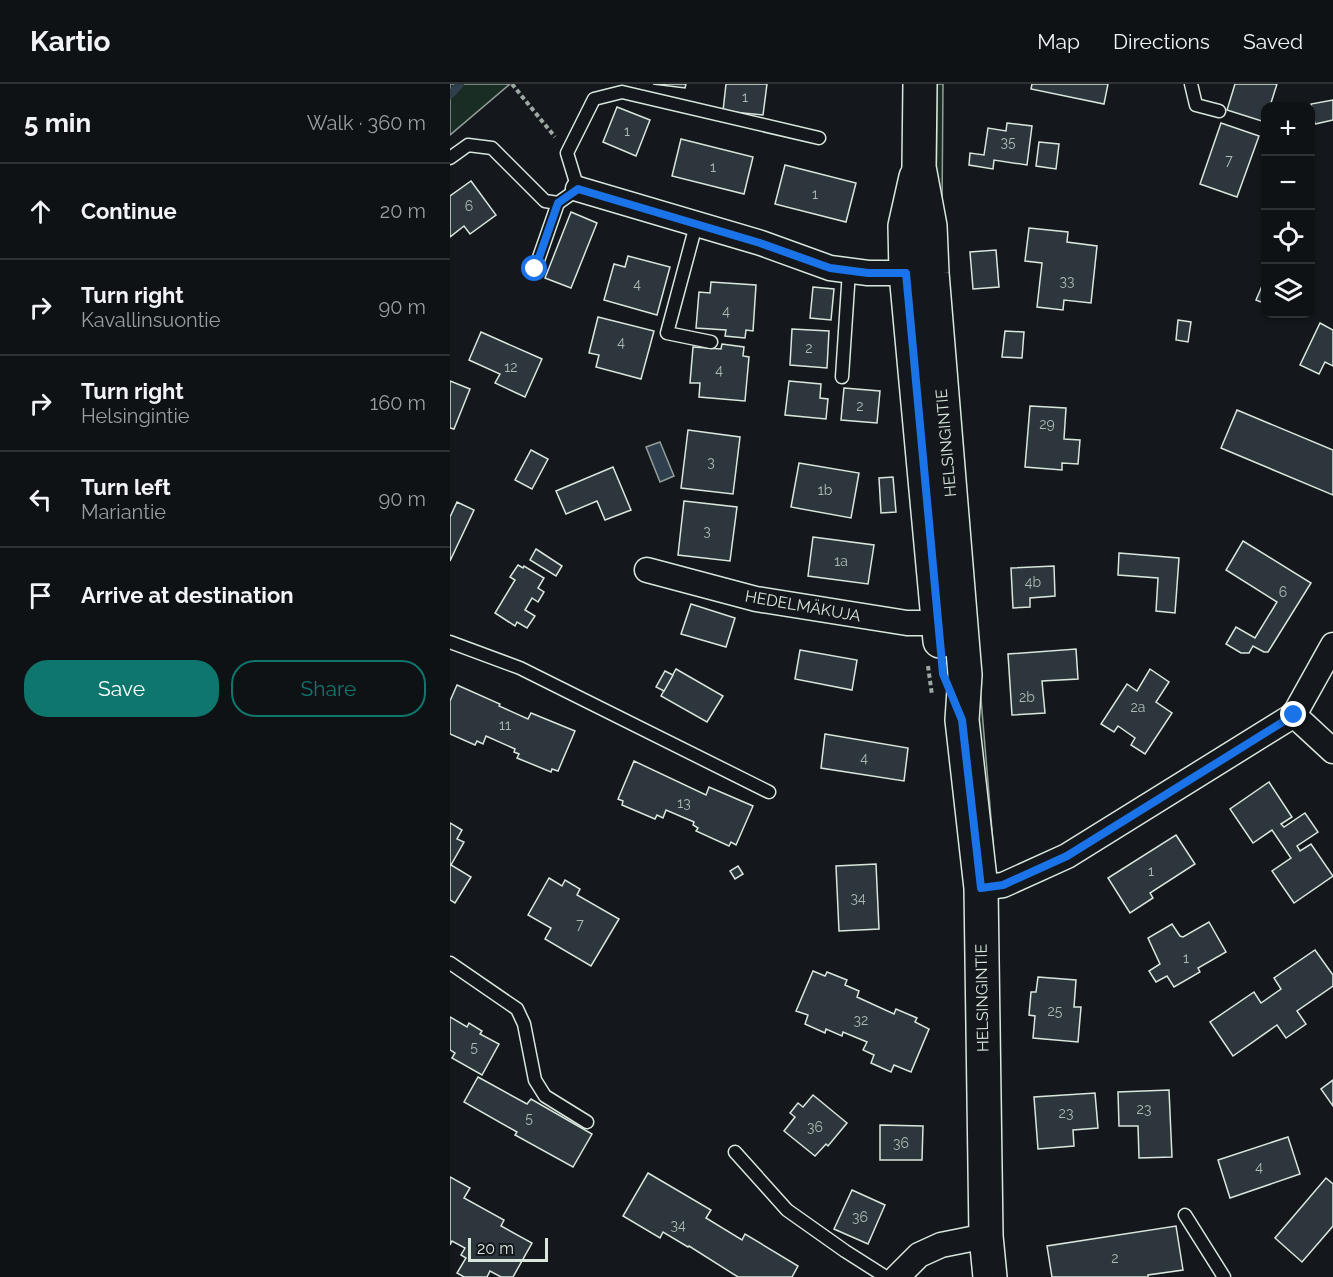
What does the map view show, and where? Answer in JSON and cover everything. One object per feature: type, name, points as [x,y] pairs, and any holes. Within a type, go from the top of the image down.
[{"type":"main road","name":"HELSINGINTIE","points":[[920,84],[919,166],[905,226],[919,273],[950,623],[943,674],[962,720],[981,888],[986,1236],[990,1277]]},
{"type":"street","points":[[578,189],[760,243],[830,268],[868,273],[919,273]]},
{"type":"street","name":"HEDELMÄKUJA","points":[[647,570],[756,599],[907,623],[950,623]]},
{"type":"street","points":[[981,888],[1003,885],[1067,856],[1294,715],[1333,645]]},
{"type":"street","points":[[1294,715],[1333,751]]},
{"type":"street","points":[[897,1277],[919,1256],[941,1245],[986,1236]]},
{"type":"lane","points":[[1191,84],[1196,105],[1219,111]]},
{"type":"lane","points":[[535,269],[558,203],[578,189],[567,153],[594,99],[622,92],[819,138]]},
{"type":"lane","points":[[450,158],[468,145],[492,148],[544,201],[558,203]]},
{"type":"lane","points":[[696,225],[668,333],[711,342]]},
{"type":"lane","points":[[842,377],[849,271]]},
{"type":"lane","points":[[450,642],[520,668],[769,792]]},
{"type":"lane","points":[[450,963],[518,1009],[524,1024],[535,1080],[545,1096],[587,1122]]},
{"type":"lane","points":[[735,1152],[787,1210],[885,1277]]},
{"type":"lane","points":[[1185,1215],[1224,1277]]},
{"type":"path","points":[[512,84],[567,153]]},
{"type":"green space","points":[[450,84],[510,84],[450,135]]},
{"type":"green space","points":[[937,84],[943,84],[942,212],[936,212]]},
{"type":"green space","points":[[979,675],[993,842],[992,848],[973,676]]},
{"type":"water","points":[[660,442],[674,476],[660,482],[646,447]]},
{"type":"building","points":[[653,84],[686,84],[685,88]]},
{"type":"building","points":[[726,84],[767,84],[763,115],[723,111]]},
{"type":"building","points":[[1032,84],[1108,84],[1104,104],[1031,89]]},
{"type":"building","points":[[1235,84],[1277,84],[1271,102],[1261,102],[1261,121],[1227,110]]},
{"type":"building","points":[[1333,100],[1333,120],[1315,124],[1315,103]]},
{"type":"building","points":[[617,107],[650,120],[636,156],[603,142]]},
{"type":"building","points":[[1007,123],[1032,126],[1027,165],[994,160],[993,169],[969,165],[970,153],[984,155],[988,128],[1006,131]]},
{"type":"building","points":[[1221,123],[1259,136],[1237,197],[1200,184]]},
{"type":"building","points":[[681,139],[753,157],[744,194],[672,176]]},
{"type":"building","points":[[1039,142],[1059,144],[1056,169],[1036,166]]},
{"type":"building","points":[[785,165],[856,183],[846,222],[775,204]]},
{"type":"building","points":[[471,181],[496,215],[470,234],[464,226],[450,237],[450,196]]},
{"type":"building","points":[[571,212],[597,223],[571,288],[545,278]]},
{"type":"building","points":[[1029,228],[1068,232],[1067,242],[1097,246],[1091,303],[1064,300],[1063,310],[1037,307],[1042,263],[1025,261]]},
{"type":"building","points":[[996,250],[999,287],[973,289],[970,252]]},
{"type":"building","points":[[628,256],[670,267],[657,315],[604,300],[614,264],[625,267]]},
{"type":"building","points":[[711,282],[756,285],[753,331],[746,330],[745,338],[725,336],[726,330],[696,328],[699,292],[710,293]]},
{"type":"building","points":[[813,287],[834,289],[831,320],[810,318]]},
{"type":"building","points":[[1261,288],[1261,302],[1256,300]]},
{"type":"building","points":[[598,317],[654,331],[641,379],[596,367],[599,355],[589,353]]},
{"type":"building","points":[[1178,320],[1191,322],[1188,342],[1176,340]]},
{"type":"building","points":[[1320,323],[1333,330],[1333,366],[1325,362],[1319,374],[1300,365]]},
{"type":"building","points":[[792,329],[829,331],[827,368],[790,365]]},
{"type":"building","points":[[1005,331],[1024,332],[1022,358],[1002,357]]},
{"type":"building","points":[[481,332],[542,359],[525,397],[495,383],[500,374],[469,360]]},
{"type":"building","points":[[722,344],[744,347],[743,356],[749,357],[745,401],[699,397],[700,383],[690,383],[693,347],[721,349]]},
{"type":"building","points":[[450,381],[470,389],[454,429],[450,428]]},
{"type":"building","points":[[789,381],[821,384],[820,398],[828,399],[826,419],[785,415]]},
{"type":"building","points":[[844,388],[880,391],[877,423],[841,420]]},
{"type":"building","points":[[1030,406],[1066,408],[1064,439],[1080,440],[1078,464],[1062,463],[1062,470],[1025,467]]},
{"type":"building","points":[[1237,410],[1333,450],[1333,495],[1221,448]]},
{"type":"building","points":[[688,430],[740,437],[733,494],[681,488]]},
{"type":"building","points":[[531,450],[548,459],[532,489],[515,480]]},
{"type":"building","points":[[799,463],[859,473],[851,518],[791,507]]},
{"type":"building","points":[[613,467],[631,510],[605,520],[597,501],[566,514],[556,491]]},
{"type":"building","points":[[893,477],[896,512],[881,513],[879,478]]},
{"type":"building","points":[[684,501],[737,507],[730,561],[678,555]]},
{"type":"building","points":[[457,502],[474,510],[450,561],[450,517]]},
{"type":"building","points":[[813,537],[874,545],[868,584],[808,576]]},
{"type":"building","points":[[1243,541],[1311,583],[1268,652],[1253,646],[1249,653],[1241,653],[1226,644],[1236,627],[1255,638],[1277,602],[1226,570]]},
{"type":"building","points":[[536,549],[562,566],[556,576],[530,560]]},
{"type":"building","points":[[1119,553],[1179,558],[1175,613],[1156,611],[1158,578],[1118,575]]},
{"type":"building","points":[[518,565],[544,578],[538,588],[544,592],[538,602],[532,598],[525,610],[535,616],[527,628],[517,622],[515,626],[495,613],[515,580],[510,577]]},
{"type":"building","points":[[1054,566],[1055,596],[1030,598],[1030,607],[1013,608],[1011,568]]},
{"type":"building","points":[[691,604],[735,618],[726,647],[681,634]]},
{"type":"building","points":[[1076,649],[1078,679],[1042,681],[1045,713],[1012,715],[1008,654]]},
{"type":"building","points":[[800,650],[857,660],[852,690],[795,679]]},
{"type":"building","points":[[676,669],[723,696],[707,722],[661,696]]},
{"type":"building","points":[[1150,669],[1169,682],[1156,702],[1172,713],[1145,754],[1131,745],[1135,738],[1118,726],[1114,732],[1101,724],[1127,684],[1137,691]]},
{"type":"building","points":[[665,671],[673,675],[664,691],[656,687]]},
{"type":"building","points":[[457,685],[528,719],[531,713],[575,731],[558,771],[552,769],[551,772],[517,758],[519,754],[514,752],[515,749],[486,736],[483,744],[477,741],[475,745],[450,734],[450,701]]},
{"type":"building","points":[[825,734],[908,748],[904,781],[821,768]]},
{"type":"building","points":[[634,761],[706,795],[709,787],[753,806],[736,845],[731,842],[729,846],[696,831],[698,828],[693,825],[694,822],[666,810],[663,818],[657,815],[655,819],[622,805],[623,801],[618,799]]},
{"type":"building","points":[[1269,782],[1292,817],[1281,824],[1284,827],[1305,813],[1318,832],[1297,846],[1300,851],[1311,844],[1333,876],[1294,903],[1272,871],[1291,858],[1272,830],[1253,843],[1230,809]]},
{"type":"building","points":[[450,823],[462,830],[457,839],[464,842],[451,865],[471,877],[455,903],[450,900]]},
{"type":"building","points":[[1176,835],[1195,864],[1150,893],[1153,898],[1130,913],[1108,878]]},
{"type":"building","points":[[876,864],[879,929],[839,931],[836,866]]},
{"type":"building","points":[[738,866],[743,874],[735,879],[730,871]]},
{"type":"building","points":[[549,878],[562,886],[565,880],[580,889],[577,895],[619,919],[591,966],[545,939],[551,928],[528,915]]},
{"type":"building","points":[[1209,922],[1226,952],[1198,968],[1200,972],[1174,987],[1167,976],[1156,982],[1149,971],[1160,964],[1148,938],[1172,924],[1183,937]]},
{"type":"building","points":[[1315,950],[1333,975],[1333,986],[1297,1011],[1306,1024],[1286,1038],[1277,1025],[1233,1056],[1210,1022],[1254,992],[1261,1003],[1281,989],[1274,978]]},
{"type":"building","points":[[813,971],[825,976],[827,972],[847,980],[845,985],[859,991],[857,997],[894,1014],[896,1009],[917,1018],[915,1022],[929,1029],[911,1072],[894,1065],[891,1072],[871,1063],[874,1055],[863,1050],[867,1042],[843,1032],[842,1036],[826,1029],[825,1033],[805,1024],[808,1015],[796,1011]]},
{"type":"building","points":[[1038,977],[1076,980],[1074,1007],[1081,1007],[1078,1042],[1033,1038],[1035,1016],[1029,1015],[1031,992],[1036,992]]},
{"type":"building","points":[[450,1017],[467,1027],[469,1023],[482,1031],[480,1034],[499,1044],[482,1075],[452,1058],[455,1053],[450,1050]]},
{"type":"building","points":[[478,1077],[527,1104],[531,1099],[592,1134],[573,1167],[515,1135],[517,1132],[464,1102]]},
{"type":"building","points":[[1333,1080],[1333,1106],[1321,1089]]},
{"type":"building","points":[[1169,1090],[1172,1157],[1139,1158],[1138,1126],[1119,1126],[1118,1092]]},
{"type":"building","points":[[1095,1093],[1098,1128],[1073,1130],[1074,1146],[1038,1149],[1034,1097]]},
{"type":"building","points":[[813,1095],[847,1123],[828,1146],[826,1144],[815,1156],[784,1131],[795,1117],[790,1113],[798,1103],[803,1107]]},
{"type":"building","points":[[880,1125],[923,1126],[922,1160],[880,1160]]},
{"type":"building","points":[[1288,1137],[1300,1174],[1230,1198],[1218,1160]]},
{"type":"building","points":[[648,1173],[711,1210],[706,1218],[742,1240],[745,1234],[798,1266],[792,1277],[738,1277],[663,1232],[660,1238],[623,1216]]},
{"type":"building","points":[[450,1177],[470,1188],[464,1198],[504,1220],[501,1226],[532,1243],[513,1277],[501,1277],[490,1271],[487,1277],[464,1277],[457,1273],[466,1258],[461,1255],[465,1248],[452,1241],[450,1245]]},
{"type":"building","points":[[1326,1178],[1333,1184],[1333,1226],[1302,1262],[1275,1238]]},
{"type":"building","points":[[852,1190],[885,1205],[868,1244],[834,1229]]},
{"type":"building","points":[[1176,1226],[1183,1270],[1148,1275],[1148,1277],[1052,1277],[1047,1246]]},
{"type":"waterway","points":[[450,95],[460,84]]},
{"type":"route","points":[[535,269],[558,203],[578,189],[760,243],[830,268],[868,273],[906,273],[943,674],[962,720],[981,888],[1003,885],[1067,856],[1294,715]]}]
